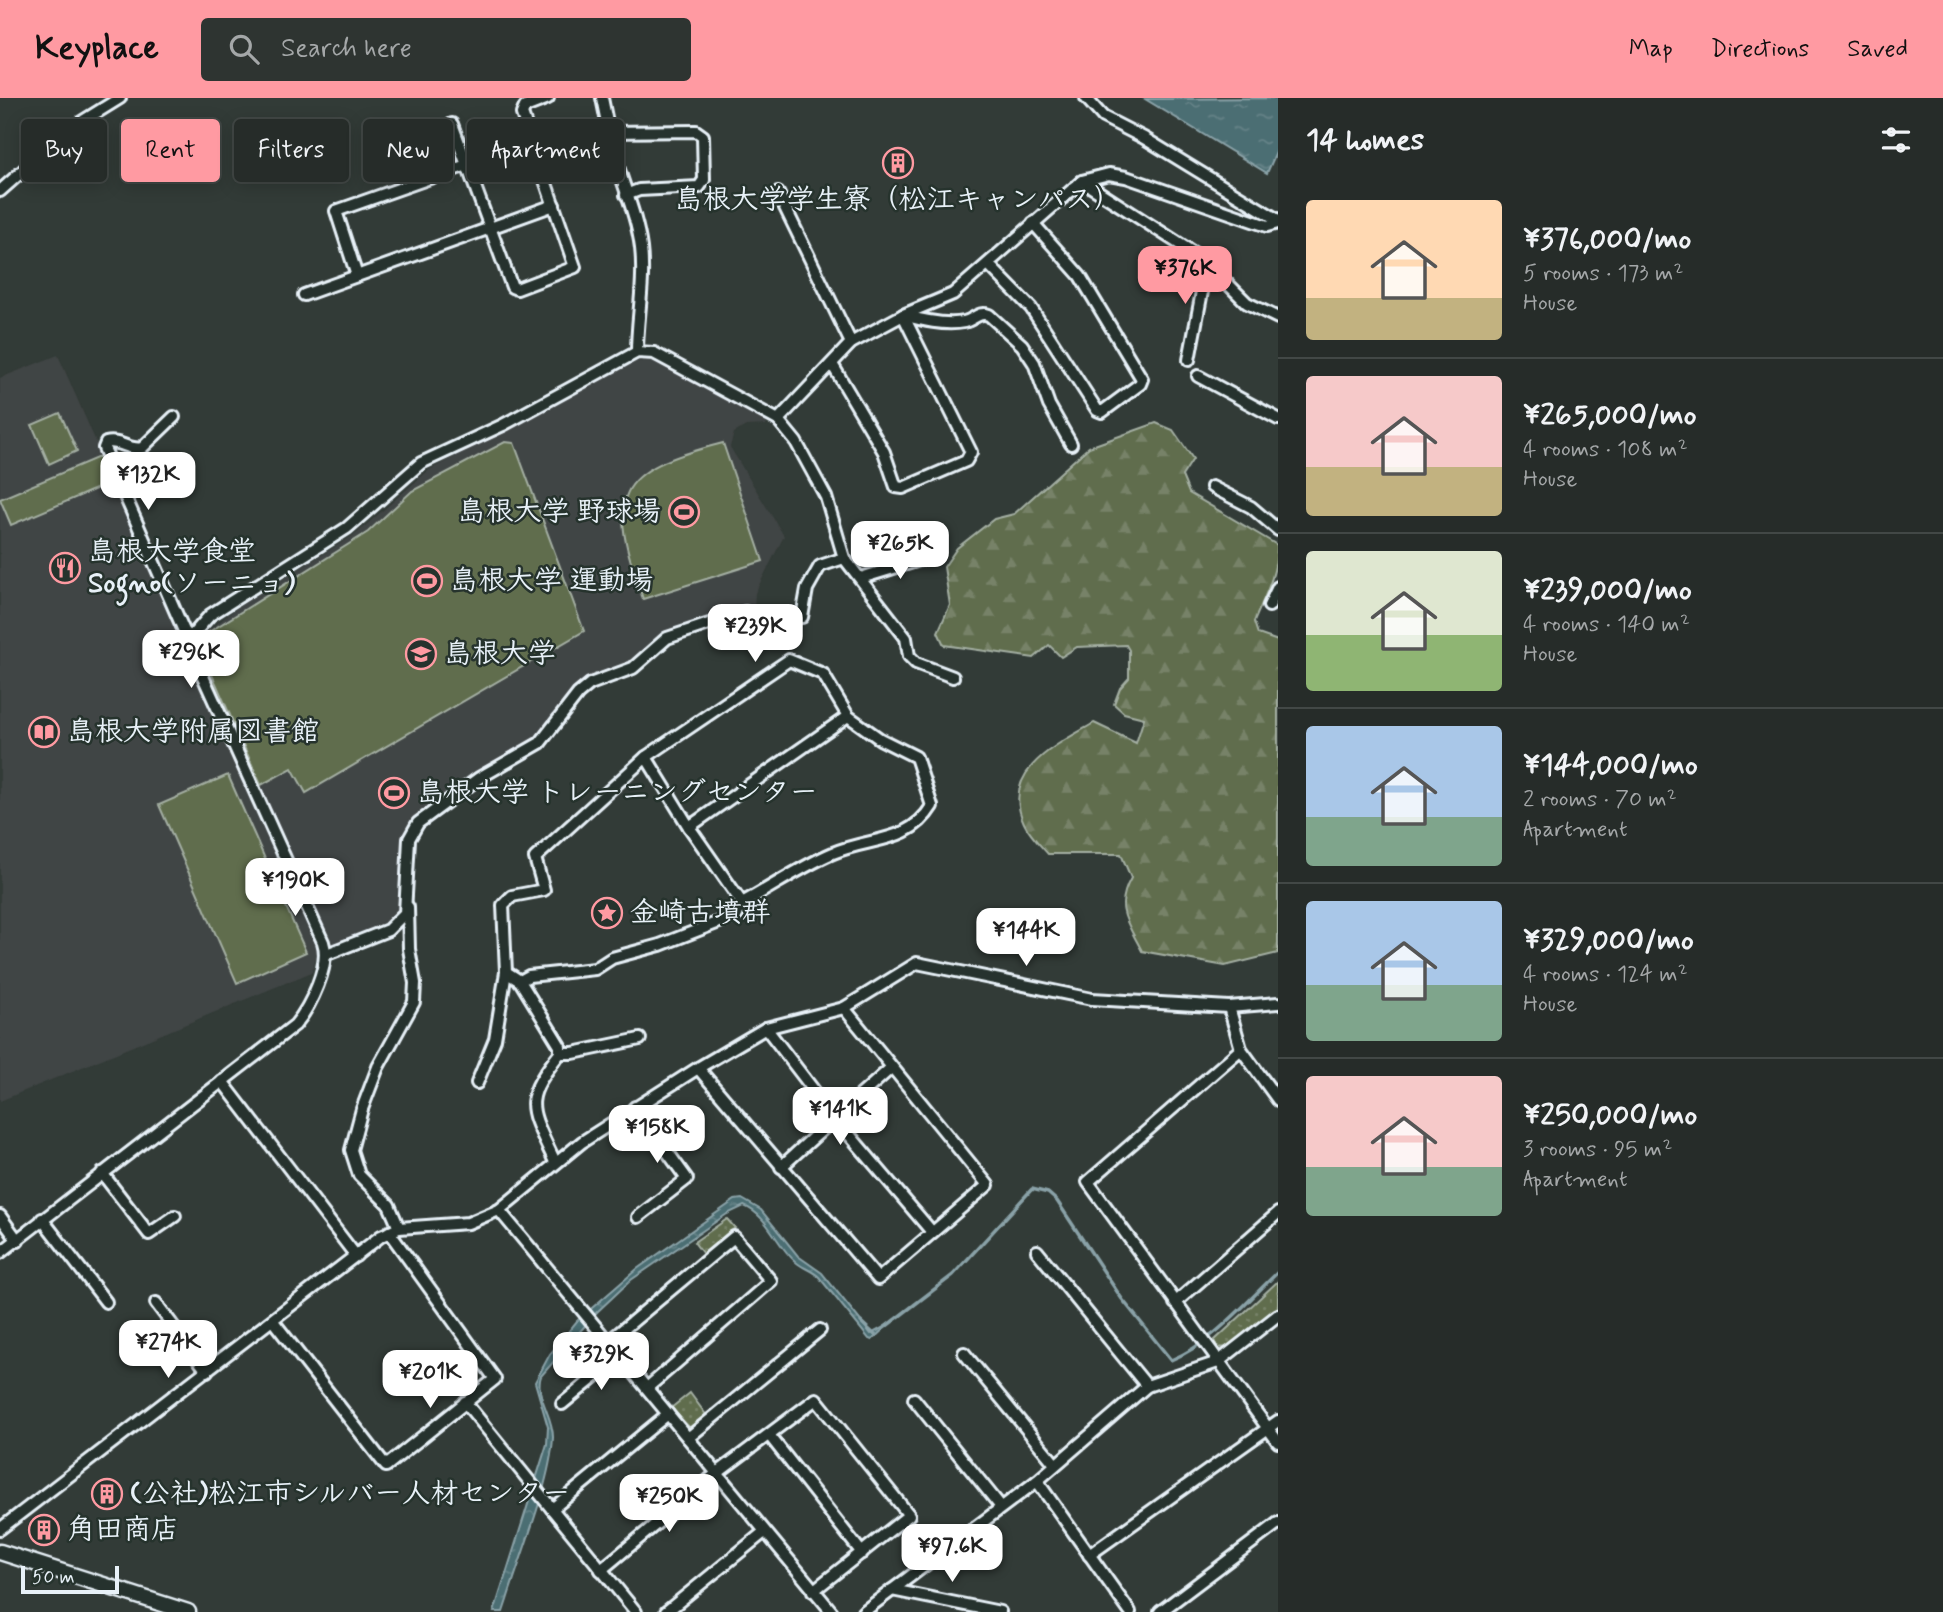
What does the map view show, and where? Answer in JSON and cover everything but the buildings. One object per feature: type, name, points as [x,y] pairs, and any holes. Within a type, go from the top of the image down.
[{"type":"street","points":[[0,191],[70,129],[120,98]]},
{"type":"street","points":[[473,182],[514,289],[573,270],[576,264],[523,114],[526,107],[548,98]]},
{"type":"street","points":[[602,98],[606,119]]},
{"type":"street","points":[[1086,98],[1103,117],[1144,138],[1278,221]]},
{"type":"street","points":[[357,276],[336,211],[467,165],[453,127]]},
{"type":"street","points":[[624,132],[696,131],[703,136],[704,180],[699,187],[639,190],[626,195]]},
{"type":"street","points":[[778,420],[851,343],[903,315],[944,300],[1083,181],[1109,174],[1126,177],[1268,226],[1278,221]]},
{"type":"street","points":[[1083,181],[1212,267],[1247,303],[1278,318]]},
{"type":"street","points":[[621,182],[641,250],[637,352]]},
{"type":"street","points":[[778,193],[851,343]]},
{"type":"street","points":[[304,295],[554,205]]},
{"type":"street","points":[[988,264],[1031,308],[1097,410],[1102,412],[1140,384],[1142,379],[1080,276],[1032,223]]},
{"type":"street","points":[[1189,360],[1204,281],[1212,267]]},
{"type":"street","points":[[903,315],[922,320],[959,323],[983,313],[989,315],[1022,345],[1034,363],[1049,405],[1071,444]]},
{"type":"street","points":[[832,364],[884,452],[896,487],[903,488],[966,461],[971,452],[903,315]]},
{"type":"street","points":[[190,638],[210,615],[347,528],[422,463],[503,425],[637,352],[654,353],[778,420],[796,442],[826,497],[844,558],[906,638],[909,656],[916,663],[953,677]]},
{"type":"street","points":[[1198,376],[1278,419]]},
{"type":"street","points":[[0,1254],[295,1025],[303,1016],[327,954],[104,448],[106,443],[113,441],[136,449],[142,448],[174,417]]},
{"type":"street","points":[[1212,487],[1251,507],[1278,530]]},
{"type":"street","points":[[861,578],[929,557]]},
{"type":"street","points":[[802,617],[807,589],[820,566],[844,558]]},
{"type":"street","points":[[1269,606],[1278,587]]},
{"type":"street","points":[[273,1321],[386,1466],[495,1379],[394,1230],[383,1197],[359,1175],[351,1150],[362,1109],[378,1067],[414,1002],[415,983],[409,949],[407,904],[409,839],[418,823],[479,778],[540,743],[578,694],[590,684],[633,668],[667,638],[745,612]]},
{"type":"street","points":[[477,1083],[495,1039],[506,972],[503,905],[512,896],[544,890],[535,858],[646,757],[789,660],[823,674],[848,716],[880,739],[916,757],[932,806],[922,821],[899,836],[834,852],[742,903],[737,915],[660,945],[612,958],[595,969],[529,976],[520,981]]},
{"type":"street","points":[[689,827],[848,716]]},
{"type":"street","points":[[646,757],[689,827],[742,903]]},
{"type":"street","points":[[327,954],[388,930],[398,923],[407,904]]},
{"type":"street","points":[[0,1529],[356,1256],[394,1230],[452,1226],[499,1210],[555,1162],[698,1068],[766,1028],[844,1008],[916,963],[1092,999],[1229,1007],[1278,1003]]},
{"type":"street","points":[[506,972],[520,981],[554,1034],[560,1053]]},
{"type":"street","points":[[1229,1007],[1241,1049],[1278,1100]]},
{"type":"street","points":[[698,1068],[878,1279],[988,1185],[844,1008]]},
{"type":"street","points":[[766,1028],[835,1118],[932,1232]]},
{"type":"street","points":[[560,1053],[573,1053],[640,1039]]},
{"type":"street","points":[[1241,1049],[1088,1182],[1278,1442]]},
{"type":"street","points":[[555,1162],[537,1123],[532,1096],[535,1087],[560,1053]]},
{"type":"street","points":[[780,1167],[891,1068]]},
{"type":"street","points":[[222,1081],[356,1256]]},
{"type":"street","points":[[635,1107],[687,1179],[638,1217]]},
{"type":"street","points":[[102,1173],[149,1234],[175,1216]]},
{"type":"street","points":[[499,1210],[763,1533],[832,1612]]},
{"type":"street","points":[[1175,1303],[1278,1213]]},
{"type":"street","points":[[0,1216],[18,1241]]},
{"type":"street","points":[[42,1219],[106,1302]]},
{"type":"street","points":[[608,1342],[734,1237],[771,1281],[647,1388]]},
{"type":"street","points":[[1037,1251],[1147,1386]]},
{"type":"street","points":[[156,1303],[206,1371]]},
{"type":"street","points":[[863,1612],[1037,1481],[1147,1386],[1218,1362],[1278,1315]]},
{"type":"street","points":[[688,1438],[820,1331]]},
{"type":"street","points":[[964,1353],[1055,1464]]},
{"type":"street","points":[[562,1404],[620,1356]]},
{"type":"street","points":[[601,1570],[716,1474],[816,1399],[909,1515],[813,1591]]},
{"type":"street","points":[[915,1399],[1001,1507]]},
{"type":"street","points":[[465,1402],[636,1612]]},
{"type":"street","points":[[552,1509],[668,1414]]},
{"type":"street","points":[[1089,1555],[1278,1421]]},
{"type":"street","points":[[769,1435],[862,1553]]},
{"type":"street","points":[[1037,1481],[1130,1612]]},
{"type":"street","points":[[1160,1612],[1278,1523]]},
{"type":"street","points":[[666,1612],[763,1533]]},
{"type":"street","points":[[0,1552],[188,1612]]},
{"type":"street","points":[[892,1590],[1000,1612]]},
{"type":"shaded area","points":[[58,355],[318,950],[312,972],[0,1101],[0,378]]},
{"type":"shaded area","name":"島根大学","points":[[653,360],[763,417],[767,425],[746,426],[734,433],[730,447],[784,536],[755,593],[754,610],[735,608],[681,625],[657,636],[639,656],[626,664],[589,679],[575,688],[535,740],[493,762],[411,821],[402,837],[401,903],[393,918],[333,945],[199,653],[205,633],[241,605],[357,533],[429,470],[631,362]]},
{"type":"green space","points":[[60,413],[77,451],[49,464],[32,425]]},
{"type":"green space","points":[[1156,423],[1173,430],[1193,459],[1182,476],[1189,493],[1277,545],[1273,575],[1254,622],[1258,634],[1278,641],[1278,953],[1225,966],[1142,951],[1124,915],[1123,898],[1131,878],[1121,854],[1048,854],[1024,823],[1019,805],[1019,789],[1026,774],[1049,751],[1094,723],[1136,743],[1144,718],[1124,713],[1114,704],[1120,688],[1129,678],[1129,650],[1126,645],[1077,647],[1061,657],[1049,645],[1034,658],[944,645],[938,632],[950,605],[944,567],[957,548],[994,519],[1014,514],[1089,447]]},
{"type":"green space","name":"島根大学 運動場","points":[[505,442],[514,443],[584,631],[306,793],[292,768],[261,785],[202,652],[209,632],[368,532],[412,491]]},
{"type":"green space","name":"島根大学 野球場","points":[[723,443],[763,561],[643,599],[624,534],[623,511],[628,492],[640,477],[659,464]]},
{"type":"green space","points":[[99,457],[110,483],[11,525],[0,499]]},
{"type":"green space","points":[[228,775],[306,952],[237,983],[159,805]]},
{"type":"green space","points":[[727,1219],[735,1228],[703,1254],[694,1242]]},
{"type":"green space","points":[[1278,1281],[1278,1308],[1229,1347],[1219,1348],[1214,1341]]},
{"type":"green space","points":[[690,1393],[707,1416],[691,1429],[671,1408]]},
{"type":"water","points":[[1278,98],[1278,148],[1267,173],[1145,99]]},
{"type":"water","points":[[742,1199],[761,1210],[798,1256],[822,1273],[871,1334],[888,1325],[872,1340],[869,1339],[819,1277],[789,1256],[760,1216],[744,1206],[727,1214],[631,1280],[597,1312],[541,1376],[540,1391],[551,1422],[553,1438],[551,1456],[541,1497],[503,1612],[494,1612],[547,1444],[548,1427],[535,1382],[550,1354],[577,1321],[637,1269],[735,1200]]},
{"type":"waterway","points":[[884,1328],[953,1275],[1032,1189],[1048,1193],[1057,1201],[1122,1299],[1171,1360],[1215,1333],[1278,1272]]},
{"type":"waterway","points":[[861,1322],[875,1335]]},
{"type":"place","name":"島根大学学生寮（松江キャンパス）","points":[[898,163]]},
{"type":"place","name":"島根大学 野球場","points":[[684,512]]},
{"type":"place","name":"島根大学食堂 Sogno(ソーニョ)","points":[[65,568]]},
{"type":"place","name":"島根大学 運動場","points":[[427,581]]},
{"type":"place","name":"島根大学","points":[[421,654]]},
{"type":"place","name":"島根大学附属図書館","points":[[44,732]]},
{"type":"place","name":"島根大学 トレーニングセンター","points":[[394,793]]},
{"type":"place","name":"金崎古墳群","points":[[607,913]]},
{"type":"place","name":"(公社)松江市シルバー人材センター","points":[[107,1494]]},
{"type":"place","name":"角田商店","points":[[44,1530]]}]
